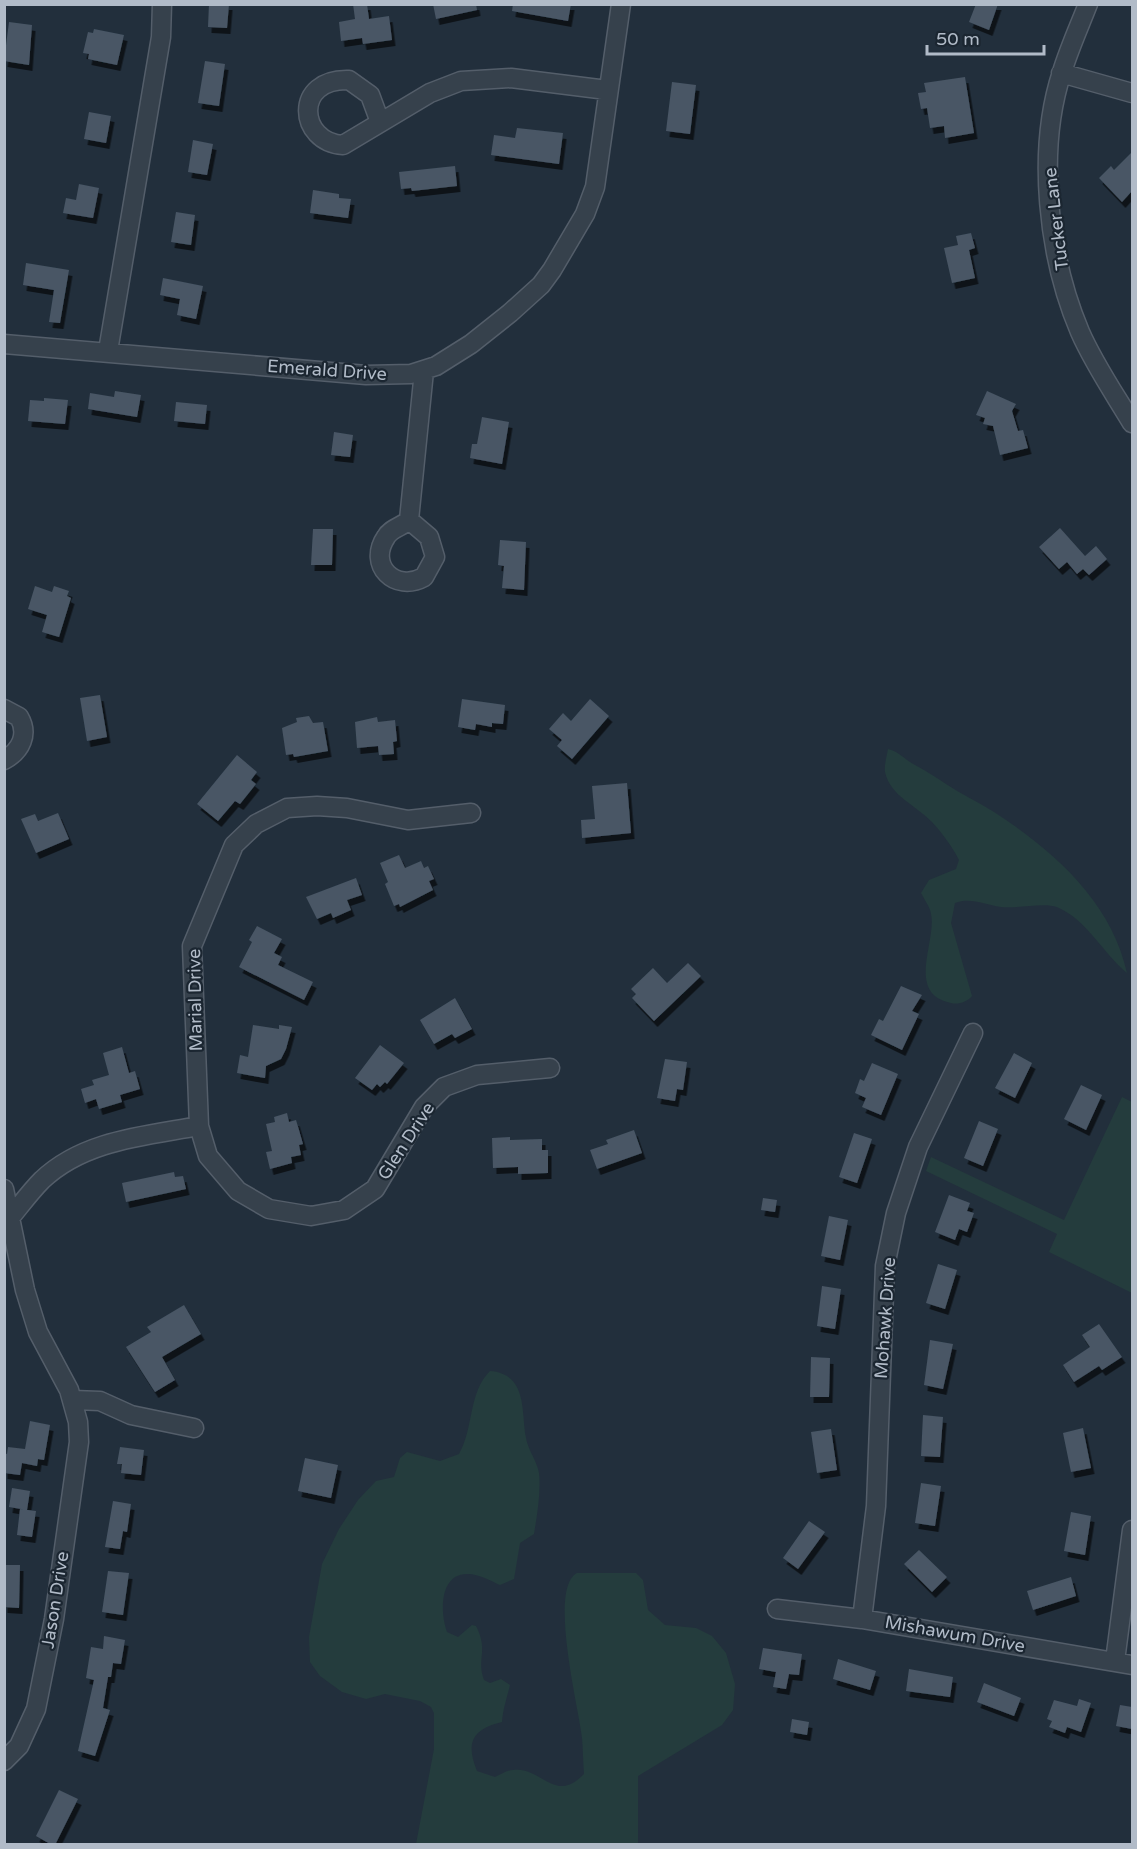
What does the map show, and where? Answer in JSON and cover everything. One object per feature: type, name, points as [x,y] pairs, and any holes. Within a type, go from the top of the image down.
[{"type":"street","points":[[108,351],[161,37],[162,4]]},
{"type":"street","name":"Emerald Drive","points":[[4,344],[108,351],[366,375],[424,371],[448,359],[526,300],[552,270],[591,201],[600,156],[607,90],[621,4]]},
{"type":"street","name":"Tucker Lane","points":[[1088,4],[1061,73],[1052,117],[1048,167],[1059,262],[1069,302],[1086,346],[1132,423]]},
{"type":"street","points":[[1061,73],[1132,93]]},
{"type":"street","points":[[380,122],[441,87],[471,79],[520,78],[607,90]]},
{"type":"street","points":[[409,520],[424,371]]},
{"type":"street","points":[[4,709],[19,717],[24,734],[16,752],[4,760]]},
{"type":"street","name":"Marial Drive","points":[[199,1126],[192,946],[203,914],[234,845],[256,824],[287,808],[317,806],[347,808],[408,820],[471,813]]},
{"type":"street","name":"Mohawk Drive","points":[[862,1619],[876,1506],[885,1266],[896,1213],[918,1147],[973,1033]]},
{"type":"street","name":"Glen Drive","points":[[199,1126],[208,1156],[238,1191],[269,1209],[311,1216],[344,1210],[375,1189],[424,1107],[444,1087],[477,1076],[550,1068]]},
{"type":"street","points":[[9,1219],[43,1179],[69,1160],[113,1141],[199,1126]]},
{"type":"street","name":"Jason Drive","points":[[4,1189],[25,1290],[38,1332],[61,1371],[73,1400],[79,1429],[75,1481],[54,1619],[36,1709],[19,1746],[4,1761]]},
{"type":"street","points":[[73,1400],[100,1401],[131,1416],[195,1428]]},
{"type":"street","points":[[1124,1663],[1132,1530]]},
{"type":"street","name":"Mishawum Drive","points":[[777,1609],[862,1619],[1124,1663]]},
{"type":"green space","points":[[888,749],[994,812],[1038,843],[1058,861],[1094,901],[1108,923],[1127,973],[1086,928],[1057,907],[1045,905],[1001,907],[961,901],[955,903],[951,923],[972,996],[957,1004],[937,998],[929,989],[926,978],[932,925],[930,911],[921,893],[929,880],[956,869],[959,860],[947,840],[932,822],[892,788],[885,772]]},
{"type":"green space","points":[[1122,1097],[1132,1102],[1132,1293],[1049,1252],[1057,1234],[926,1171],[931,1157],[1064,1220]]},
{"type":"green space","points":[[490,1371],[511,1379],[517,1387],[527,1442],[539,1473],[539,1488],[534,1534],[520,1543],[514,1579],[500,1585],[476,1575],[458,1575],[447,1587],[444,1595],[443,1615],[447,1632],[458,1637],[472,1625],[476,1626],[482,1642],[481,1666],[484,1680],[490,1683],[501,1679],[510,1685],[502,1722],[484,1729],[474,1738],[472,1752],[477,1771],[495,1777],[511,1770],[523,1770],[548,1782],[564,1786],[574,1783],[584,1774],[582,1738],[571,1677],[565,1624],[565,1601],[569,1583],[577,1573],[636,1573],[643,1580],[648,1610],[665,1625],[696,1628],[712,1636],[726,1653],[735,1684],[733,1710],[722,1725],[638,1776],[638,1844],[416,1844],[434,1749],[434,1713],[431,1707],[420,1701],[385,1694],[366,1699],[342,1692],[320,1676],[310,1662],[309,1637],[322,1564],[339,1529],[358,1500],[376,1481],[394,1477],[400,1458],[407,1452],[440,1461],[459,1454],[464,1444],[474,1400]]},
{"type":"building","points":[[209,4],[229,4],[227,28],[208,27]]},
{"type":"building","points":[[353,4],[367,4],[369,19],[389,16],[392,40],[363,44],[362,38],[341,41],[339,22],[355,19]]},
{"type":"building","points":[[433,4],[476,4],[477,10],[436,19]]},
{"type":"building","points":[[513,4],[571,4],[568,21],[512,11]]},
{"type":"building","points":[[976,4],[998,4],[989,30],[969,22]]},
{"type":"building","points":[[9,22],[32,25],[29,65],[4,61]]},
{"type":"building","points":[[94,29],[124,35],[117,65],[88,59],[89,54],[83,53],[88,32],[93,33]]},
{"type":"building","points":[[205,61],[225,64],[219,106],[198,103]]},
{"type":"building","points":[[965,77],[974,133],[945,138],[944,126],[930,128],[927,108],[921,109],[918,93],[926,92],[924,83]]},
{"type":"building","points":[[672,82],[696,85],[690,134],[666,131]]},
{"type":"building","points":[[89,112],[111,116],[106,143],[84,139]]},
{"type":"building","points":[[517,128],[563,133],[559,164],[491,155],[494,135],[515,138]]},
{"type":"building","points":[[193,140],[213,144],[207,175],[188,172]]},
{"type":"building","points":[[1132,152],[1132,191],[1122,202],[1099,178],[1111,166],[1114,170]]},
{"type":"building","points":[[455,166],[457,186],[412,191],[411,188],[401,189],[399,172]]},
{"type":"building","points":[[79,184],[99,188],[93,218],[63,213],[66,198],[76,200]]},
{"type":"building","points":[[313,190],[339,194],[339,198],[351,199],[348,218],[310,213]]},
{"type":"building","points":[[176,212],[195,215],[191,245],[171,242]]},
{"type":"building","points":[[971,233],[975,248],[969,250],[975,278],[952,283],[944,248],[958,245],[956,236]]},
{"type":"building","points":[[26,263],[69,270],[60,323],[49,322],[54,290],[23,285]]},
{"type":"building","points":[[163,278],[203,286],[196,319],[177,315],[180,299],[160,295]]},
{"type":"building","points":[[115,391],[141,395],[137,417],[88,409],[90,393],[114,397]]},
{"type":"building","points":[[987,391],[1016,404],[1012,411],[1018,431],[1023,430],[1028,448],[1000,455],[993,426],[983,424],[985,418],[976,415]]},
{"type":"building","points":[[44,398],[68,400],[65,424],[28,421],[30,400],[44,401]]},
{"type":"building","points":[[176,402],[207,405],[205,424],[174,421]]},
{"type":"building","points":[[482,417],[509,422],[502,464],[470,458],[472,444],[477,444]]},
{"type":"building","points":[[334,432],[353,435],[350,457],[331,455]]},
{"type":"building","points":[[1060,528],[1085,556],[1096,546],[1107,559],[1089,575],[1083,569],[1077,574],[1067,562],[1059,569],[1039,547]]},
{"type":"building","points":[[313,529],[333,529],[332,565],[311,565]]},
{"type":"building","points":[[500,540],[526,542],[524,590],[502,588],[504,566],[498,565]]},
{"type":"building","points":[[35,586],[52,592],[54,586],[69,591],[67,596],[71,598],[59,637],[42,632],[47,615],[28,609]]},
{"type":"building","points":[[100,695],[107,737],[87,741],[80,698]]},
{"type":"building","points":[[462,699],[505,705],[503,724],[492,723],[492,727],[476,724],[475,730],[458,727]]},
{"type":"building","points":[[590,699],[609,716],[572,759],[557,746],[562,740],[549,729],[563,713],[571,721]]},
{"type":"building","points":[[309,716],[313,723],[323,722],[328,751],[294,757],[293,754],[286,755],[282,728],[297,722],[296,718]]},
{"type":"building","points":[[377,717],[378,722],[395,720],[397,741],[393,742],[394,754],[379,755],[378,746],[357,748],[355,722]]},
{"type":"building","points":[[237,755],[257,772],[251,780],[256,784],[240,804],[235,801],[218,821],[197,804]]},
{"type":"building","points":[[627,783],[631,833],[582,838],[581,820],[595,819],[592,786]]},
{"type":"building","points":[[58,813],[69,839],[36,853],[21,819],[35,814],[38,821]]},
{"type":"building","points":[[399,855],[405,868],[421,861],[424,868],[428,866],[434,879],[429,881],[433,890],[400,907],[399,904],[394,906],[380,863]]},
{"type":"building","points":[[356,878],[362,895],[347,900],[351,910],[333,918],[331,913],[317,919],[306,897]]},
{"type":"building","points":[[257,926],[282,939],[274,953],[282,957],[278,965],[313,982],[304,1000],[239,967],[252,942],[249,940]]},
{"type":"building","points":[[688,963],[701,976],[654,1021],[632,998],[636,994],[631,989],[653,968],[667,983]]},
{"type":"building","points":[[901,986],[922,995],[912,1011],[919,1014],[902,1050],[871,1035],[879,1019],[883,1021]]},
{"type":"building","points":[[455,998],[472,1029],[455,1038],[452,1034],[434,1044],[420,1020]]},
{"type":"building","points":[[253,1025],[279,1029],[279,1025],[292,1027],[281,1059],[266,1066],[265,1078],[237,1073],[240,1055],[248,1057]]},
{"type":"building","points":[[380,1045],[404,1063],[387,1084],[385,1082],[380,1087],[377,1084],[372,1090],[355,1078]]},
{"type":"building","points":[[122,1047],[129,1073],[135,1071],[140,1089],[120,1095],[122,1102],[99,1109],[96,1099],[85,1103],[81,1089],[94,1085],[92,1080],[109,1075],[103,1053]]},
{"type":"building","points":[[1014,1053],[1032,1063],[1015,1098],[995,1088]]},
{"type":"building","points":[[665,1059],[687,1062],[683,1090],[677,1089],[675,1101],[657,1098]]},
{"type":"building","points":[[872,1063],[898,1074],[881,1115],[862,1107],[866,1098],[855,1093],[860,1079],[864,1081]]},
{"type":"building","points":[[1081,1085],[1102,1095],[1086,1130],[1064,1119]]},
{"type":"building","points":[[287,1113],[289,1122],[296,1120],[303,1144],[299,1145],[301,1155],[291,1157],[292,1163],[270,1169],[266,1152],[272,1151],[266,1124],[275,1122],[274,1117]]},
{"type":"building","points":[[979,1121],[998,1129],[983,1166],[964,1158]]},
{"type":"building","points":[[634,1130],[642,1153],[597,1169],[590,1150],[608,1144],[606,1140]]},
{"type":"building","points":[[854,1133],[872,1139],[857,1183],[839,1177]]},
{"type":"building","points":[[510,1137],[510,1140],[542,1139],[542,1150],[548,1150],[548,1173],[518,1174],[518,1167],[493,1168],[492,1138]]},
{"type":"building","points":[[174,1172],[175,1177],[183,1176],[186,1189],[126,1202],[122,1183]]},
{"type":"building","points":[[949,1195],[970,1203],[967,1211],[974,1213],[967,1232],[959,1229],[955,1240],[935,1232]]},
{"type":"building","points":[[763,1198],[777,1200],[775,1212],[761,1210]]},
{"type":"building","points":[[829,1216],[848,1220],[840,1260],[821,1256]]},
{"type":"building","points":[[938,1264],[957,1270],[945,1309],[926,1303]]},
{"type":"building","points":[[822,1286],[841,1289],[835,1329],[817,1326]]},
{"type":"building","points":[[184,1305],[201,1334],[162,1357],[175,1380],[155,1392],[126,1347],[151,1332],[147,1327]]},
{"type":"building","points":[[1099,1324],[1122,1357],[1102,1370],[1099,1366],[1074,1382],[1063,1365],[1090,1347],[1082,1335]]},
{"type":"building","points":[[930,1340],[953,1344],[943,1389],[924,1385]]},
{"type":"building","points":[[811,1357],[830,1358],[829,1397],[810,1397]]},
{"type":"building","points":[[923,1415],[943,1417],[940,1457],[921,1456]]},
{"type":"building","points":[[30,1421],[50,1425],[44,1460],[38,1459],[37,1466],[22,1463],[20,1475],[4,1473],[4,1453],[7,1454],[8,1447],[25,1449]]},
{"type":"building","points":[[1083,1428],[1091,1468],[1071,1472],[1063,1433]]},
{"type":"building","points":[[831,1429],[837,1470],[817,1473],[811,1432]]},
{"type":"building","points":[[120,1447],[144,1450],[141,1475],[121,1473],[122,1464],[117,1464]]},
{"type":"building","points":[[305,1458],[338,1465],[331,1498],[298,1491]]},
{"type":"building","points":[[921,1483],[941,1486],[935,1526],[915,1523]]},
{"type":"building","points":[[12,1488],[30,1491],[27,1510],[9,1507]]},
{"type":"building","points":[[113,1501],[131,1504],[127,1532],[123,1531],[120,1549],[105,1547]]},
{"type":"building","points":[[20,1509],[36,1511],[32,1537],[17,1535]]},
{"type":"building","points":[[1071,1512],[1091,1516],[1085,1555],[1064,1551]]},
{"type":"building","points":[[809,1521],[825,1532],[798,1569],[783,1558]]},
{"type":"building","points":[[919,1550],[947,1577],[932,1592],[904,1564]]},
{"type":"building","points":[[4,1565],[20,1565],[19,1608],[4,1607]]},
{"type":"building","points":[[108,1571],[129,1573],[123,1615],[102,1612]]},
{"type":"building","points":[[1071,1577],[1076,1596],[1033,1610],[1027,1591]]},
{"type":"building","points":[[104,1636],[125,1640],[121,1664],[113,1663],[111,1677],[108,1677],[103,1708],[110,1710],[95,1756],[78,1751],[94,1680],[86,1678],[91,1647],[103,1649]]},
{"type":"building","points":[[763,1648],[802,1654],[799,1675],[789,1674],[786,1689],[773,1687],[776,1672],[759,1669]]},
{"type":"building","points":[[838,1659],[876,1671],[870,1690],[833,1679]]},
{"type":"building","points":[[909,1669],[953,1677],[950,1697],[906,1691]]},
{"type":"building","points":[[984,1683],[1021,1698],[1014,1716],[977,1702]]},
{"type":"building","points":[[1079,1699],[1091,1703],[1081,1732],[1067,1727],[1065,1733],[1049,1727],[1052,1721],[1047,1719],[1054,1700],[1077,1706]]},
{"type":"building","points":[[1120,1705],[1132,1707],[1132,1729],[1116,1726]]},
{"type":"building","points":[[792,1719],[809,1722],[807,1735],[790,1732]]},
{"type":"building","points":[[59,1790],[78,1799],[55,1845],[52,1845],[36,1836]]}]
